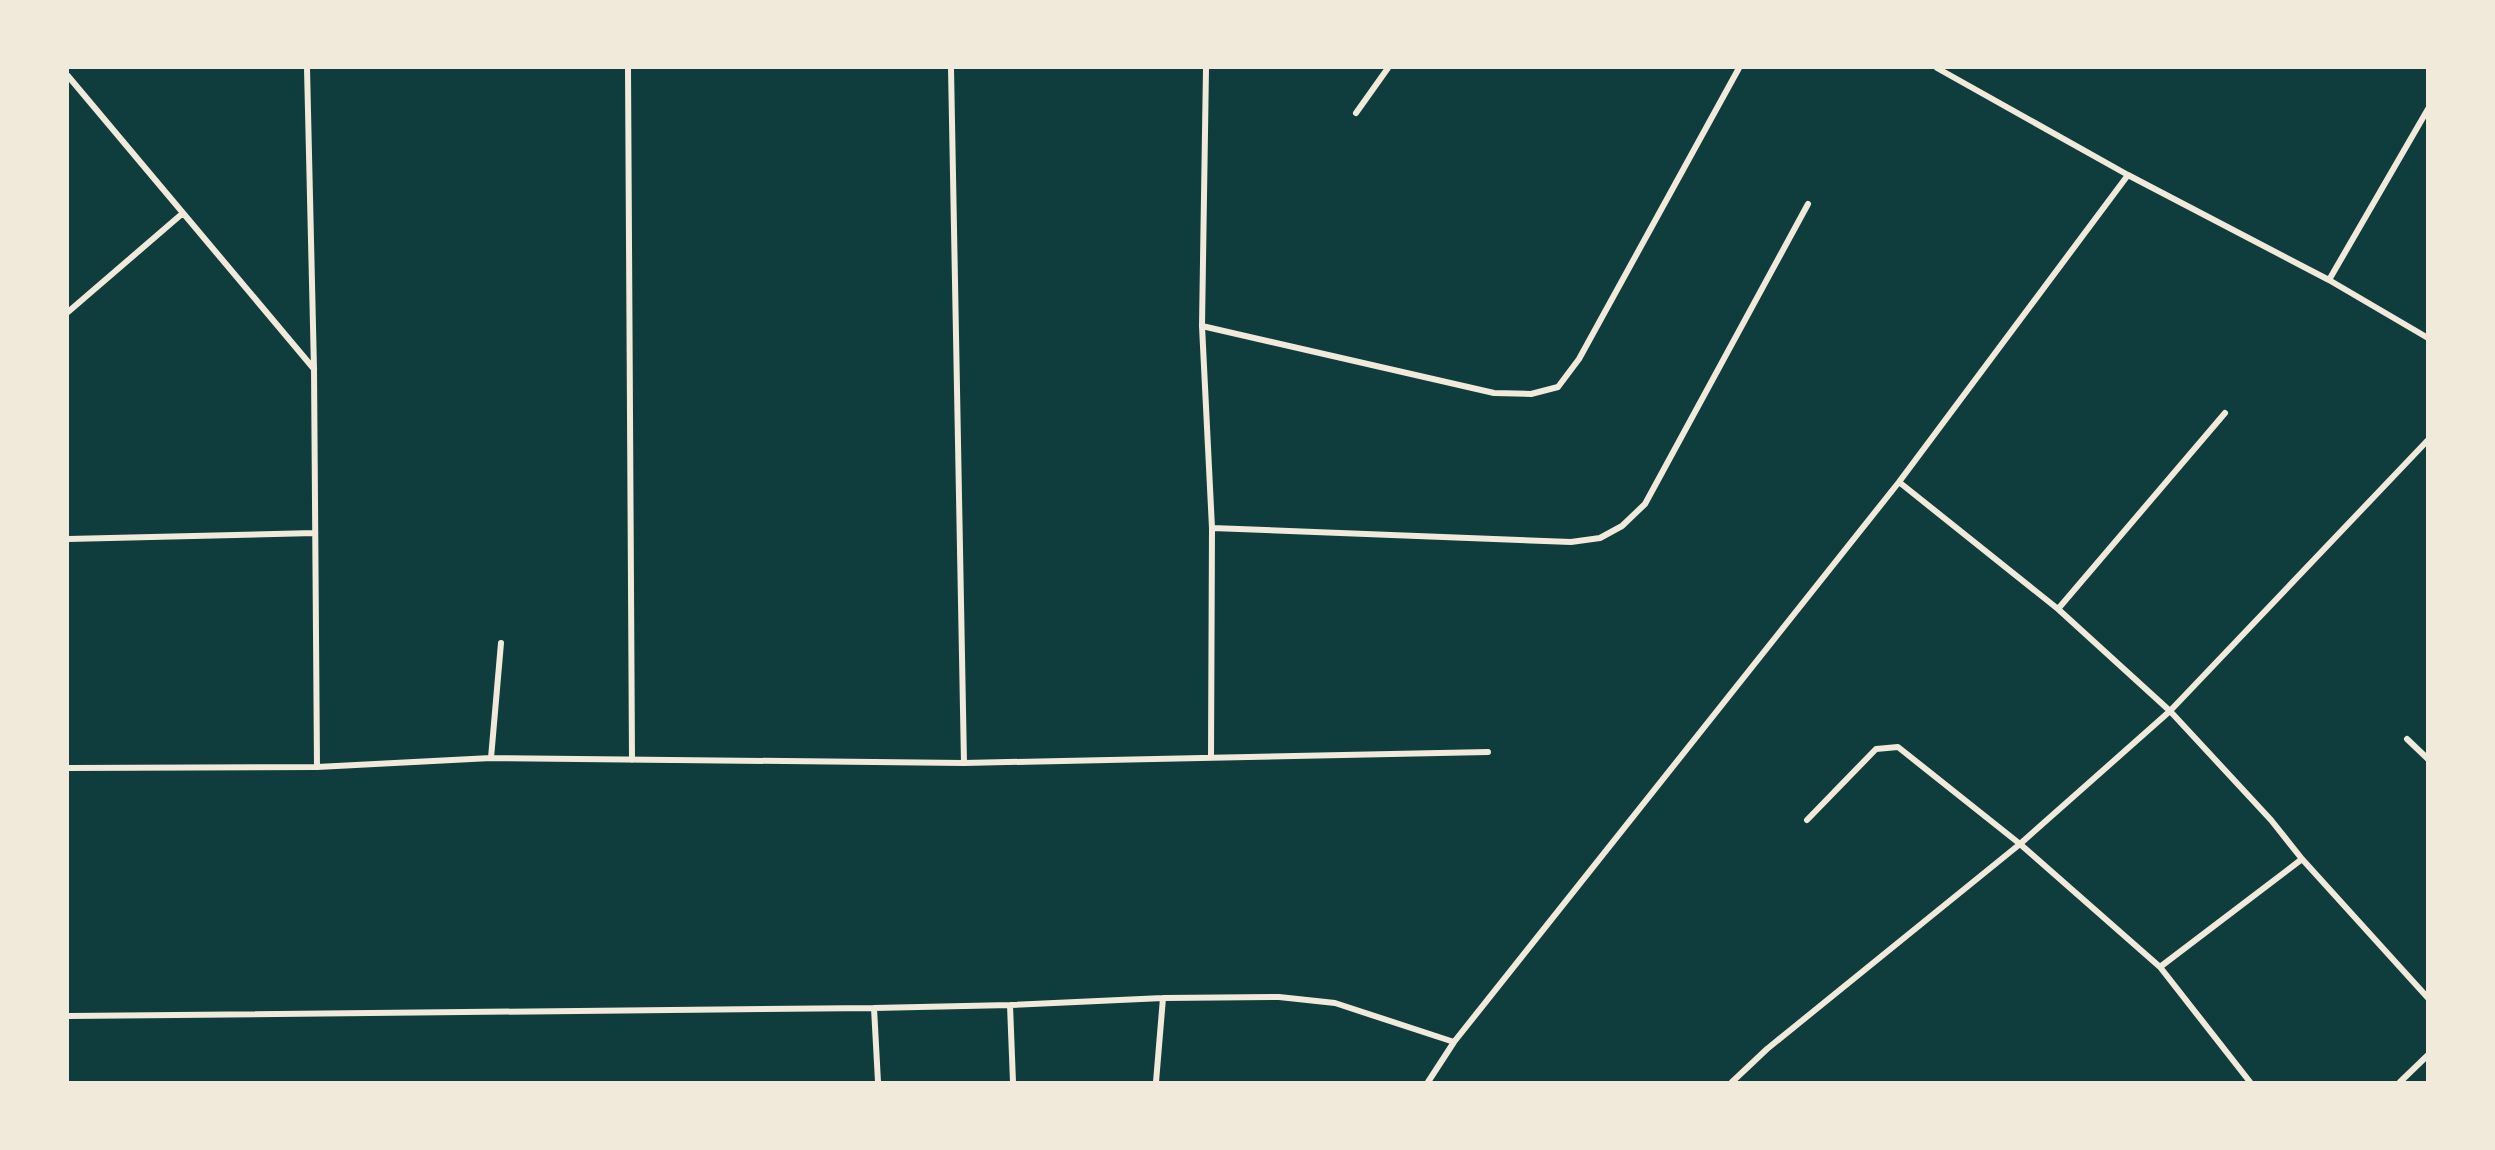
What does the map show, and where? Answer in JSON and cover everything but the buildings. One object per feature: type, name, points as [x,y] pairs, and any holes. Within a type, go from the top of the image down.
[{"type":"street","points":[[307,68],[314,369],[317,766]]},
{"type":"street","points":[[628,68],[632,760]]},
{"type":"street","points":[[951,68],[964,763]]},
{"type":"street","points":[[1206,68],[1202,326],[1212,528],[1211,756]]},
{"type":"street","points":[[1356,113],[1388,68]]},
{"type":"street","points":[[1202,326],[1494,393],[1531,394],[1558,387],[1579,359],[1739,68]]},
{"type":"street","points":[[1937,68],[2128,175],[2329,280],[2427,338]]},
{"type":"street","points":[[68,76],[314,369]]},
{"type":"street","points":[[2329,280],[2427,110]]},
{"type":"street","points":[[1428,1083],[1454,1042],[1899,482],[2128,175]]},
{"type":"street","points":[[1212,528],[1571,542],[1600,538],[1622,526],[1645,504],[1808,204]]},
{"type":"street","points":[[68,312],[183,213]]},
{"type":"street","points":[[2058,609],[2225,412]]},
{"type":"street","points":[[1732,1083],[1767,1049],[2020,844],[2170,711],[2427,440]]},
{"type":"street","points":[[1899,482],[2058,609],[2170,711],[2271,820],[2302,859],[2427,998]]},
{"type":"street","points":[[68,539],[315,533]]},
{"type":"street","points":[[491,758],[501,643]]},
{"type":"street","points":[[2407,739],[2427,759]]},
{"type":"street","points":[[1807,820],[1876,749],[1898,747],[2020,844],[2160,967],[2250,1083]]},
{"type":"street","points":[[68,768],[317,766],[491,758],[964,763],[1211,756],[1488,752]]},
{"type":"street","points":[[2160,967],[2302,859]]},
{"type":"street","points":[[68,1016],[874,1008],[1163,998],[1279,997],[1335,1003],[1454,1042]]},
{"type":"street","points":[[1156,1083],[1163,998]]},
{"type":"street","points":[[1010,1005],[1012,1083]]},
{"type":"street","points":[[874,1008],[878,1083]]},
{"type":"street","points":[[2400,1083],[2427,1055]]}]
